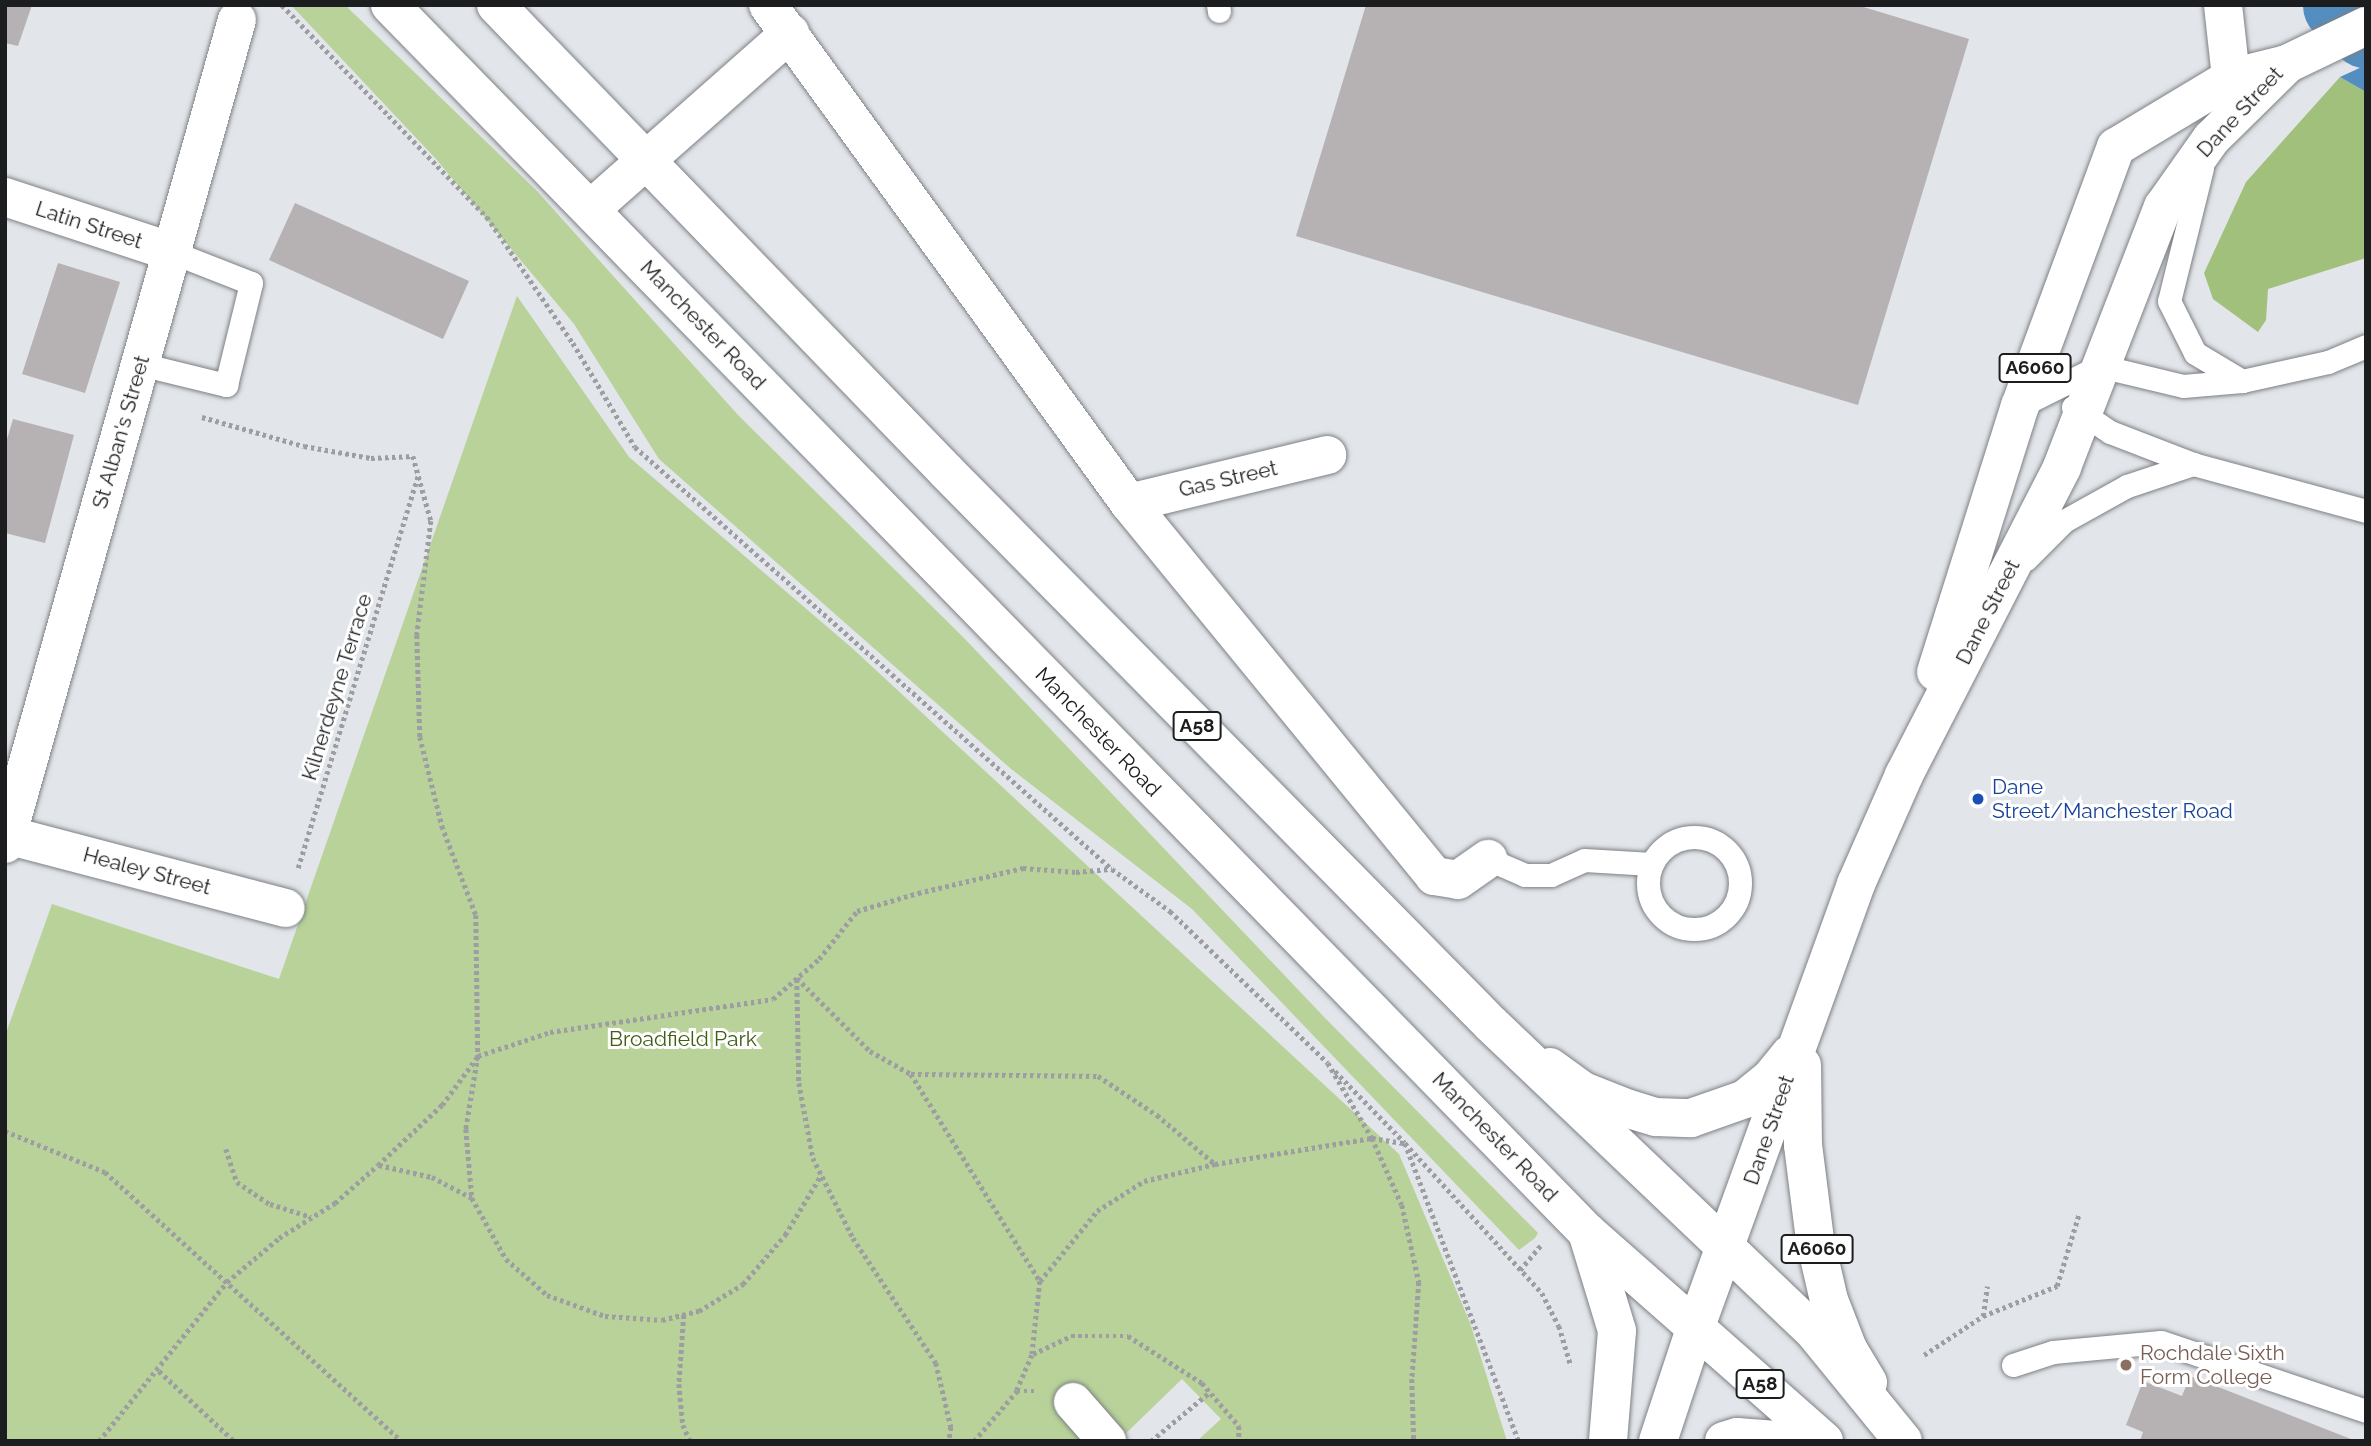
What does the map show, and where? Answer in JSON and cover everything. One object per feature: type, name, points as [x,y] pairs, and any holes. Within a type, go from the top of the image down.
[{"type":"main road","name":"Manchester Road","points":[[390,5],[1587,1232],[1824,1441]]},
{"type":"main road","name":"A58","points":[[496,5],[644,162],[1491,1024],[1815,1333],[1903,1441]]},
{"type":"main road","points":[[2223,5],[2231,78]]},
{"type":"main road","points":[[591,209],[644,162],[779,19],[1129,503],[1434,876],[1458,880],[1488,859]]},
{"type":"main road","name":"St Alban's Street","points":[[6,840],[237,20]]},
{"type":"main road","name":"A6060","points":[[2287,64],[2366,26]]},
{"type":"main road","name":"Dane Street","points":[[1905,775],[2020,406],[2116,147],[2231,78],[2287,64]]},
{"type":"main road","name":"Dane Street","points":[[1658,1441],[1695,1329],[1726,1251],[1856,884],[1905,775],[2062,467],[2068,402],[2100,366],[2163,206],[2211,139],[2287,64]]},
{"type":"main road","name":"Latin Street","points":[[5,197],[172,252]]},
{"type":"main road","name":"Gas Street","points":[[1129,503],[1327,455]]},
{"type":"main road","name":"Healey Street","points":[[6,840],[286,908]]},
{"type":"main road","points":[[1491,1024],[1583,1091],[1656,1117],[1682,1119],[1716,1113],[1745,1099],[1770,1079],[1801,1038]]},
{"type":"main road","name":"A6060","points":[[1801,1038],[1802,1145],[1829,1300],[1848,1349],[1903,1441]]},
{"type":"main road","points":[[1587,1232],[1617,1331],[1608,1441]]},
{"type":"main road","points":[[1073,1402],[1107,1441]]},
{"type":"main road","points":[[1724,1441],[1737,1437],[1789,1441]]},
{"type":"lane","points":[[2211,139],[2183,232],[2169,302],[2195,354],[2242,381]]},
{"type":"lane","points":[[140,363],[226,385],[251,283],[172,252]]},
{"type":"lane","points":[[2100,366],[2183,386],[2242,381],[2328,362],[2366,346]]},
{"type":"lane","points":[[2042,348],[2068,402],[2110,432],[2193,464],[2366,512]]},
{"type":"lane","points":[[2020,406],[2068,402]]},
{"type":"lane","points":[[2004,580],[2064,521],[2127,486],[2193,464]]},
{"type":"lane","points":[[1681,839],[1710,840],[1724,847],[1739,872],[1736,902],[1723,919],[1701,929],[1671,923],[1650,900],[1647,885],[1652,864],[1667,845],[1681,839]]},
{"type":"lane","points":[[1488,859],[1525,875],[1551,875],[1584,860],[1652,864]]},
{"type":"lane","points":[[2013,1365],[2053,1352],[2161,1342],[2366,1411]]},
{"type":"path","points":[[282,5],[486,217],[573,343],[635,447],[1112,869],[1170,911],[1328,1063],[1542,1293],[1559,1326],[1574,1377]]},
{"type":"path","points":[[197,416],[304,446],[371,458],[414,456],[431,521],[417,635],[420,737],[442,827],[476,915],[478,1056],[466,1129],[472,1198],[506,1259],[547,1295],[605,1316],[662,1320],[684,1315],[743,1284],[785,1235],[821,1175]]},
{"type":"path","name":"Kilnerdeyne Terrace","points":[[286,908],[419,474]]},
{"type":"path","points":[[99,1441],[159,1371],[227,1282],[278,1238],[312,1217],[378,1165],[442,1105],[478,1056],[550,1032],[773,999],[819,959],[857,911],[1023,868],[1076,872],[1112,869]]},
{"type":"path","points":[[797,978],[870,1051],[911,1074],[1098,1076],[1157,1115],[1216,1164]]},
{"type":"path","points":[[797,978],[799,1083],[813,1158],[853,1238],[936,1363],[951,1427],[949,1441]]},
{"type":"path","points":[[1328,1063],[1372,1138],[1402,1205],[1419,1282],[1412,1379],[1415,1441]]},
{"type":"path","points":[[911,1074],[1040,1281]]},
{"type":"path","points":[[5,1131],[105,1172],[402,1441]]},
{"type":"path","points":[[974,1441],[1017,1391],[1032,1355],[1040,1281],[1097,1211],[1144,1181],[1216,1164],[1372,1138],[1405,1143]]},
{"type":"path","points":[[1405,1143],[1519,1441]]},
{"type":"path","points":[[226,1149],[237,1182],[270,1204],[312,1217]]},
{"type":"path","points":[[378,1165],[432,1177],[472,1198]]},
{"type":"path","points":[[1924,1355],[1983,1316],[2057,1286],[2079,1214]]},
{"type":"path","points":[[1983,1316],[1987,1286]]},
{"type":"path","points":[[684,1315],[679,1384],[683,1425],[690,1441]]},
{"type":"path","points":[[1032,1355],[1071,1336],[1128,1336],[1210,1392],[1239,1426],[1239,1441]]},
{"type":"path","points":[[159,1371],[234,1441]]},
{"type":"path","points":[[1017,1391],[1063,1390],[1073,1402]]},
{"type":"path","points":[[1152,1441],[1210,1392]]},
{"type":"green space","points":[[291,5],[345,5],[537,191],[738,415],[964,638],[1325,1018],[1538,1233],[1535,1238],[1519,1250],[1192,909],[1010,768],[659,459],[574,324],[436,159]]},
{"type":"green space","points":[[2340,77],[2366,92],[2366,258],[2268,289],[2266,320],[2258,332],[2213,299],[2204,273],[2246,182]]},
{"type":"green space","name":"Broadfield Park","points":[[517,296],[629,457],[852,648],[1399,1154],[1470,1323],[1507,1441],[1197,1441],[1221,1419],[1182,1379],[1118,1441],[5,1441],[5,1036],[52,904],[279,979]]},
{"type":"water","points":[[2366,65],[2366,92],[2340,77]]},
{"type":"building","points":[[5,5],[32,5],[18,46],[5,43]]},
{"type":"building","points":[[1366,5],[1857,5],[1969,39],[1858,405],[1296,236]]},
{"type":"building","points":[[295,203],[469,281],[443,339],[269,260]]},
{"type":"building","points":[[58,263],[120,282],[85,393],[22,374]]},
{"type":"building","points":[[13,419],[74,435],[45,543],[5,533],[5,446]]},
{"type":"building","points":[[2190,1376],[2356,1441],[2140,1441],[2143,1432],[2126,1425],[2143,1381],[2182,1396]]},
{"type":"waterway","points":[[2341,5],[2366,29]]},
{"type":"place","name":"Dane Street/Manchester Road","points":[[1978,799]]},
{"type":"place","name":"Rochdale Sixth Form College","points":[[2126,1365]]}]
